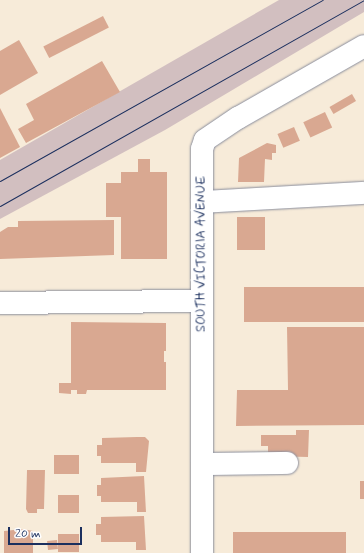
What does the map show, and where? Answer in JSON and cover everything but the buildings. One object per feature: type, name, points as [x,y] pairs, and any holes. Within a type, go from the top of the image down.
[{"type":"street","name":"SOUTH VICTORIA AVENUE","points":[[202,553],[202,150],[205,140],[238,118],[364,46]]},
{"type":"street","points":[[202,202],[364,194]]},
{"type":"street","points":[[0,303],[202,301]]},
{"type":"street","points":[[202,464],[287,463]]},
{"type":"shaded area","points":[[279,0],[364,0],[364,12],[165,130],[0,219],[0,160]]},
{"type":"tram line","points":[[0,181],[323,0]]},
{"type":"tram line","points":[[0,206],[364,0]]}]
